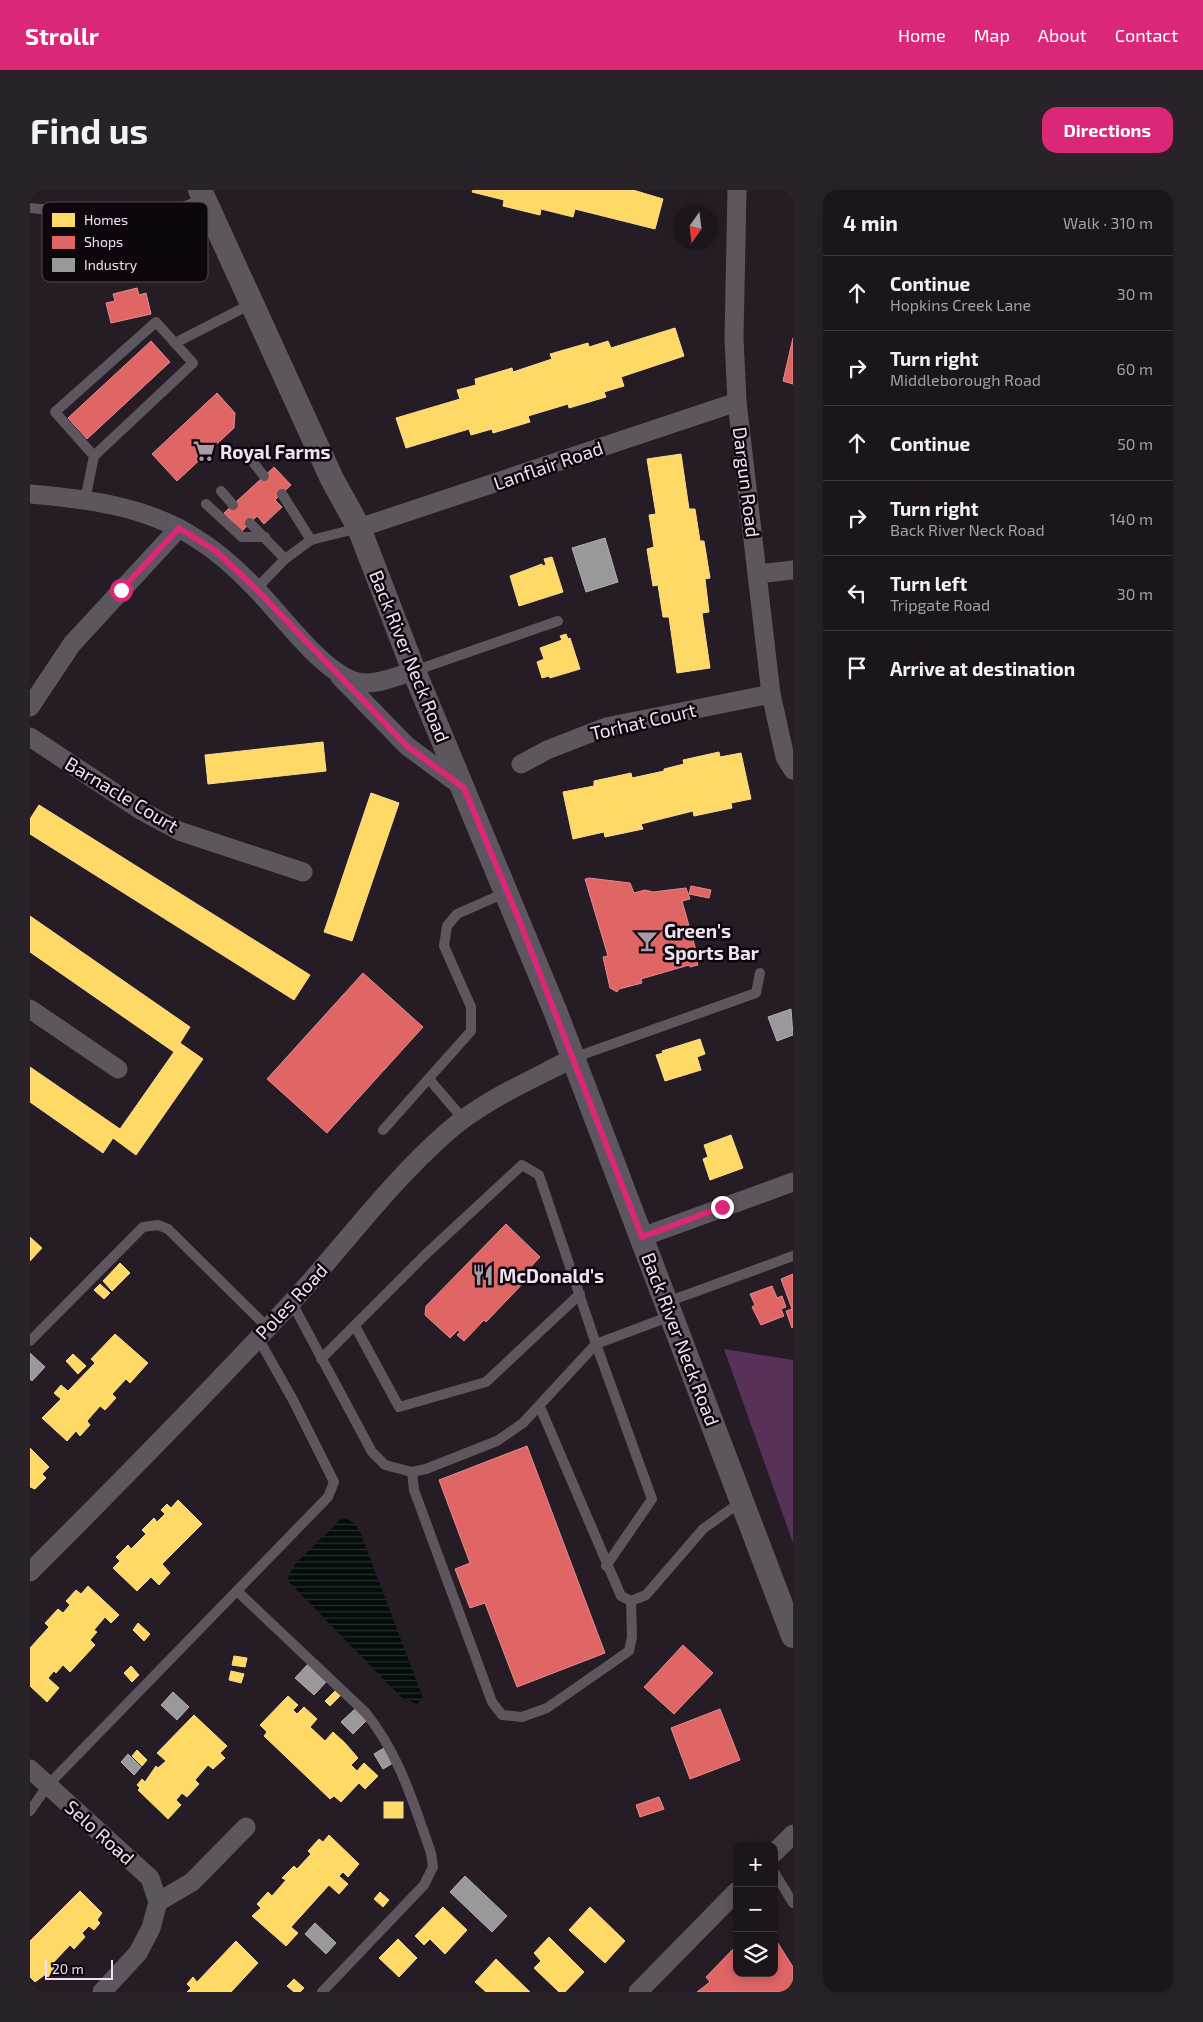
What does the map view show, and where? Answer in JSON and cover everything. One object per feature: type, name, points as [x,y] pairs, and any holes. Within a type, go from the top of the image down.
[{"type":"street","name":"Dargun Road","points":[[737,190],[734,338],[737,402],[771,694],[785,757],[793,770]]},
{"type":"street","name":"Back River Neck Road","points":[[208,207],[332,479],[359,528],[414,671],[507,892],[573,1058],[793,1636]]},
{"type":"street","name":"Lanflair Road","points":[[359,528],[737,402]]},
{"type":"street","points":[[30,494],[85,500],[148,514],[179,528],[216,551],[256,589],[407,746],[464,788]]},
{"type":"street","points":[[30,707],[72,644],[179,528]]},
{"type":"street","points":[[758,574],[793,570]]},
{"type":"street","points":[[332,669],[358,682],[378,682],[414,671]]},
{"type":"street","name":"Torhat Court","points":[[521,764],[546,750],[606,726],[771,694]]},
{"type":"street","name":"Barnacle Court","points":[[30,737],[142,811],[179,831],[303,872]]},
{"type":"street","points":[[30,1009],[118,1069]]},
{"type":"street","name":"Poles Road","points":[[30,1572],[292,1303],[407,1172],[447,1132],[501,1095],[573,1058]]},
{"type":"street","points":[[642,1237],[793,1182]]},
{"type":"street","name":"Selo Road","points":[[30,1769],[150,1878],[158,1902]]},
{"type":"street","points":[[102,1992],[138,1953],[151,1928],[158,1902],[192,1882],[246,1827]]},
{"type":"street","points":[[778,1849],[793,1834]]},
{"type":"street","points":[[638,1992],[733,1895]]},
{"type":"lane","points":[[186,202],[202,194]]},
{"type":"lane","points":[[175,343],[251,304]]},
{"type":"lane","points":[[85,500],[94,456],[193,363],[156,322],[55,412],[94,456]]},
{"type":"lane","points":[[252,461],[264,476]]},
{"type":"lane","points":[[221,491],[234,505]]},
{"type":"lane","points":[[282,494],[311,540]]},
{"type":"lane","points":[[206,504],[242,537],[265,537]]},
{"type":"lane","points":[[250,523],[285,559]]},
{"type":"lane","points":[[256,589],[285,559],[311,540],[359,528]]},
{"type":"lane","points":[[414,671],[558,621]]},
{"type":"lane","points":[[383,1130],[471,1032],[471,1007],[444,946],[447,926],[457,914],[507,892]]},
{"type":"lane","points":[[573,1058],[756,993],[760,973]]},
{"type":"lane","points":[[429,1079],[464,1120]]},
{"type":"lane","points":[[321,1359],[426,1254],[522,1165],[539,1174],[596,1344],[652,1498],[606,1566]]},
{"type":"lane","points":[[30,1341],[142,1227],[158,1225],[168,1229],[189,1248],[263,1333],[293,1400],[334,1482],[328,1497],[48,1785],[30,1811]]},
{"type":"lane","points":[[292,1303],[372,1452],[385,1465],[412,1472],[426,1470],[497,1441],[523,1423],[540,1407],[596,1344],[669,1309],[793,1256]]},
{"type":"lane","points":[[355,1326],[399,1407],[486,1382],[580,1294]]},
{"type":"lane","points":[[540,1407],[620,1596],[631,1601],[646,1595],[703,1529],[742,1500]]},
{"type":"lane","points":[[412,1472],[414,1490],[492,1702],[502,1715],[522,1717],[546,1708],[628,1651],[632,1637],[631,1601]]},
{"type":"lane","points":[[237,1591],[366,1713],[383,1735],[401,1767],[431,1854],[433,1867],[424,1885],[322,1992]]},
{"type":"lane","points":[[778,1876],[790,1890],[793,1903]]},
{"type":"shaded area","points":[[724,1349],[793,1360],[793,1543]]},
{"type":"shaded area","points":[[343,1517],[354,1523],[361,1534],[423,1698],[417,1704],[401,1697],[289,1582],[288,1578],[295,1564]]},
{"type":"building: Homes","points":[[473,190],[633,190],[663,199],[655,229],[575,209],[573,217],[541,209],[540,215],[503,206],[504,200],[472,192]]},
{"type":"building: Homes","points":[[675,328],[684,356],[621,377],[624,386],[604,392],[606,397],[569,408],[568,404],[528,416],[530,422],[493,433],[492,429],[471,435],[469,429],[406,448],[396,418],[460,399],[457,390],[476,385],[475,379],[512,368],[513,372],[552,359],[550,354],[588,343],[589,347],[608,341],[611,348]]},
{"type":"building: Homes","points":[[681,454],[689,509],[695,509],[700,541],[704,541],[710,578],[705,579],[709,612],[702,613],[710,668],[677,673],[669,617],[663,617],[658,585],[653,586],[647,549],[654,547],[649,515],[656,514],[647,459]]},
{"type":"building: Homes","points":[[552,557],[563,592],[519,606],[510,576],[542,564],[542,566],[546,565],[544,559]]},
{"type":"building: Homes","points":[[566,634],[568,639],[570,638],[580,669],[550,678],[549,676],[542,678],[537,662],[544,659],[540,648],[562,640],[560,636]]},
{"type":"building: Homes","points":[[323,742],[326,771],[208,784],[205,755]]},
{"type":"building: Homes","points":[[719,752],[720,757],[741,753],[751,799],[731,803],[732,808],[694,816],[693,811],[641,824],[643,829],[605,837],[604,832],[573,839],[563,792],[594,786],[594,781],[631,773],[632,778],[664,771],[664,769],[684,764],[683,760]]},
{"type":"building: Homes","points":[[371,793],[399,803],[352,941],[324,932]]},
{"type":"building: Homes","points":[[39,805],[310,975],[294,1000],[30,834],[30,819]]},
{"type":"building: Homes","points":[[30,916],[190,1027],[180,1043],[203,1059],[136,1155],[113,1138],[103,1153],[30,1102],[30,1067],[120,1129],[174,1052],[30,952]]},
{"type":"building: Homes","points":[[700,1039],[705,1054],[697,1057],[701,1070],[665,1081],[656,1055],[663,1053],[662,1051]]},
{"type":"building: Homes","points":[[731,1135],[743,1168],[710,1180],[703,1159],[708,1157],[704,1145]]},
{"type":"building: Homes","points":[[30,1237],[42,1248],[30,1261]]},
{"type":"building: Homes","points":[[120,1263],[130,1273],[112,1291],[103,1281]]},
{"type":"building: Homes","points":[[100,1284],[110,1293],[104,1299],[94,1290]]},
{"type":"building: Homes","points":[[115,1334],[148,1363],[130,1383],[126,1379],[112,1394],[116,1398],[105,1410],[100,1406],[87,1421],[90,1425],[80,1436],[76,1431],[67,1441],[42,1418],[61,1399],[54,1393],[61,1385],[68,1391],[95,1363],[91,1359]]},
{"type":"building: Homes","points":[[73,1354],[86,1366],[78,1374],[66,1361]]},
{"type":"building: Homes","points":[[30,1448],[49,1467],[42,1474],[46,1478],[35,1489],[30,1487]]},
{"type":"building: Homes","points":[[178,1500],[202,1524],[162,1564],[170,1573],[159,1585],[151,1577],[137,1591],[113,1568],[120,1561],[116,1557],[128,1545],[131,1549],[146,1534],[142,1530],[154,1518],[157,1522],[165,1514],[161,1510],[167,1504],[171,1508]]},
{"type":"building: Homes","points":[[88,1586],[119,1615],[111,1623],[105,1617],[94,1630],[97,1632],[90,1640],[95,1645],[70,1672],[63,1665],[48,1678],[59,1688],[47,1702],[30,1686],[30,1648],[49,1627],[45,1623],[58,1609],[63,1613],[70,1605],[66,1601],[76,1590],[81,1594]]},
{"type":"building: Homes","points":[[138,1623],[150,1634],[144,1641],[133,1630]]},
{"type":"building: Homes","points":[[234,1656],[247,1658],[245,1667],[232,1665]]},
{"type":"building: Homes","points":[[131,1666],[139,1675],[132,1682],[124,1673]]},
{"type":"building: Homes","points":[[231,1671],[244,1674],[241,1683],[229,1680]]},
{"type":"building: Homes","points":[[337,1689],[342,1694],[330,1706],[325,1701]]},
{"type":"building: Homes","points":[[288,1696],[298,1705],[293,1710],[297,1714],[304,1707],[317,1719],[310,1727],[325,1741],[333,1732],[345,1743],[358,1758],[351,1765],[357,1771],[364,1763],[378,1776],[365,1789],[359,1783],[341,1802],[334,1796],[330,1799],[264,1736],[267,1732],[260,1725]]},
{"type":"building: Homes","points":[[194,1715],[227,1746],[220,1753],[225,1758],[213,1769],[208,1765],[195,1780],[199,1784],[187,1797],[182,1793],[176,1800],[181,1805],[168,1819],[138,1790],[140,1788],[137,1785],[142,1779],[145,1782],[156,1766],[158,1768],[166,1761],[157,1753]]},
{"type":"building: Homes","points":[[137,1750],[147,1760],[142,1766],[132,1756]]},
{"type":"building: Homes","points":[[384,1802],[403,1802],[403,1818],[384,1818]]},
{"type":"building: Homes","points":[[329,1835],[359,1864],[348,1877],[343,1872],[339,1876],[348,1884],[339,1894],[329,1885],[291,1927],[298,1933],[286,1946],[252,1916],[261,1908],[257,1904],[268,1892],[272,1896],[286,1880],[282,1878],[294,1866],[297,1869],[311,1854],[308,1851],[319,1839],[323,1842]]},
{"type":"building: Homes","points":[[80,1891],[102,1913],[97,1920],[100,1923],[94,1930],[89,1926],[82,1933],[85,1937],[74,1949],[70,1945],[51,1965],[55,1969],[48,1977],[46,1974],[35,1982],[30,1977],[30,1941]]},
{"type":"building: Homes","points":[[380,1892],[389,1900],[383,1907],[374,1899]]},
{"type":"building: Homes","points":[[443,1907],[467,1930],[445,1954],[430,1939],[424,1945],[415,1936]]},
{"type":"building: Homes","points":[[590,1907],[625,1941],[605,1963],[569,1930]]},
{"type":"building: Homes","points":[[549,1937],[584,1972],[565,1992],[559,1992],[534,1968],[541,1961],[534,1953]]},
{"type":"building: Homes","points":[[398,1939],[417,1958],[399,1977],[379,1958]]},
{"type":"building: Homes","points":[[236,1941],[258,1963],[231,1992],[187,1992],[191,1988],[187,1984],[193,1977],[197,1982]]},
{"type":"building: Homes","points":[[496,1959],[530,1992],[486,1992],[475,1982]]},
{"type":"building: Homes","points":[[294,1979],[304,1988],[300,1992],[294,1992],[287,1986]]},
{"type":"building: Shops","points":[[137,288],[139,295],[146,293],[151,314],[111,323],[106,303],[115,301],[113,294]]},
{"type":"building: Shops","points":[[793,338],[793,384],[783,381]]},
{"type":"building: Shops","points":[[151,341],[170,362],[87,439],[68,418]]},
{"type":"building: Shops","points":[[217,393],[235,413],[234,428],[177,481],[152,454]]},
{"type":"building: Shops","name":"Royal Farms","points":[[274,467],[291,485],[275,500],[282,507],[264,524],[257,516],[242,531],[224,513]]},
{"type":"building: Shops","points":[[585,879],[630,883],[634,893],[645,890],[653,892],[686,888],[690,899],[682,901],[699,961],[697,962],[698,965],[690,967],[689,965],[641,979],[642,983],[619,989],[617,992],[610,988],[603,957],[608,956]]},
{"type":"building: Shops","points":[[691,886],[711,890],[709,898],[689,894]]},
{"type":"building: Shops","points":[[363,973],[423,1027],[327,1133],[267,1079]]},
{"type":"building: Shops","points":[[506,1224],[540,1257],[526,1272],[530,1276],[486,1322],[484,1320],[464,1341],[457,1335],[460,1332],[458,1330],[450,1338],[425,1315],[426,1306]]},
{"type":"building: Shops","points":[[793,1274],[792,1328],[786,1311],[792,1309],[781,1279]]},
{"type":"building: Shops","points":[[772,1286],[777,1298],[782,1296],[786,1307],[781,1309],[784,1316],[761,1325],[752,1307],[755,1305],[750,1294]]},
{"type":"building: Shops","points":[[527,1446],[605,1653],[517,1687],[485,1603],[470,1608],[455,1569],[470,1563],[439,1480]]},
{"type":"building: Shops","points":[[683,1645],[713,1673],[674,1714],[644,1687]]},
{"type":"building: Shops","points":[[720,1709],[740,1760],[690,1779],[671,1728]]},
{"type":"building: Shops","points":[[659,1797],[664,1809],[640,1817],[636,1805]]},
{"type":"building: Shops","points":[[778,1943],[793,1967],[793,1992],[697,1992],[710,1982],[706,1977],[733,1949],[733,1977],[778,1977]]},
{"type":"building: Industry","points":[[605,538],[618,582],[586,592],[572,548]]},
{"type":"building: Industry","points":[[791,1009],[793,1035],[777,1041],[768,1017]]},
{"type":"building: Industry","points":[[30,1353],[45,1367],[32,1381],[30,1379]]},
{"type":"building: Industry","points":[[309,1663],[328,1680],[314,1695],[295,1678]]},
{"type":"building: Industry","points":[[173,1692],[189,1707],[177,1720],[161,1705]]},
{"type":"building: Industry","points":[[356,1708],[367,1720],[353,1734],[341,1722]]},
{"type":"building: Industry","points":[[384,1748],[393,1763],[383,1769],[374,1754]]},
{"type":"building: Industry","points":[[128,1754],[141,1767],[134,1775],[121,1762]]},
{"type":"building: Industry","points":[[465,1876],[507,1916],[492,1932],[450,1892]]},
{"type":"building: Industry","points":[[315,1923],[336,1943],[326,1954],[305,1934]]},
{"type":"place","name":"Royal Farms","points":[[204,451]]},
{"type":"place","name":"Green's Sports Bar","points":[[647,941]]},
{"type":"place","name":"McDonald's","points":[[483,1275]]},
{"type":"route","points":[[121,590],[179,528],[216,551],[256,589],[302,639],[407,746],[464,788],[519,920],[642,1237],[722,1207]]}]
